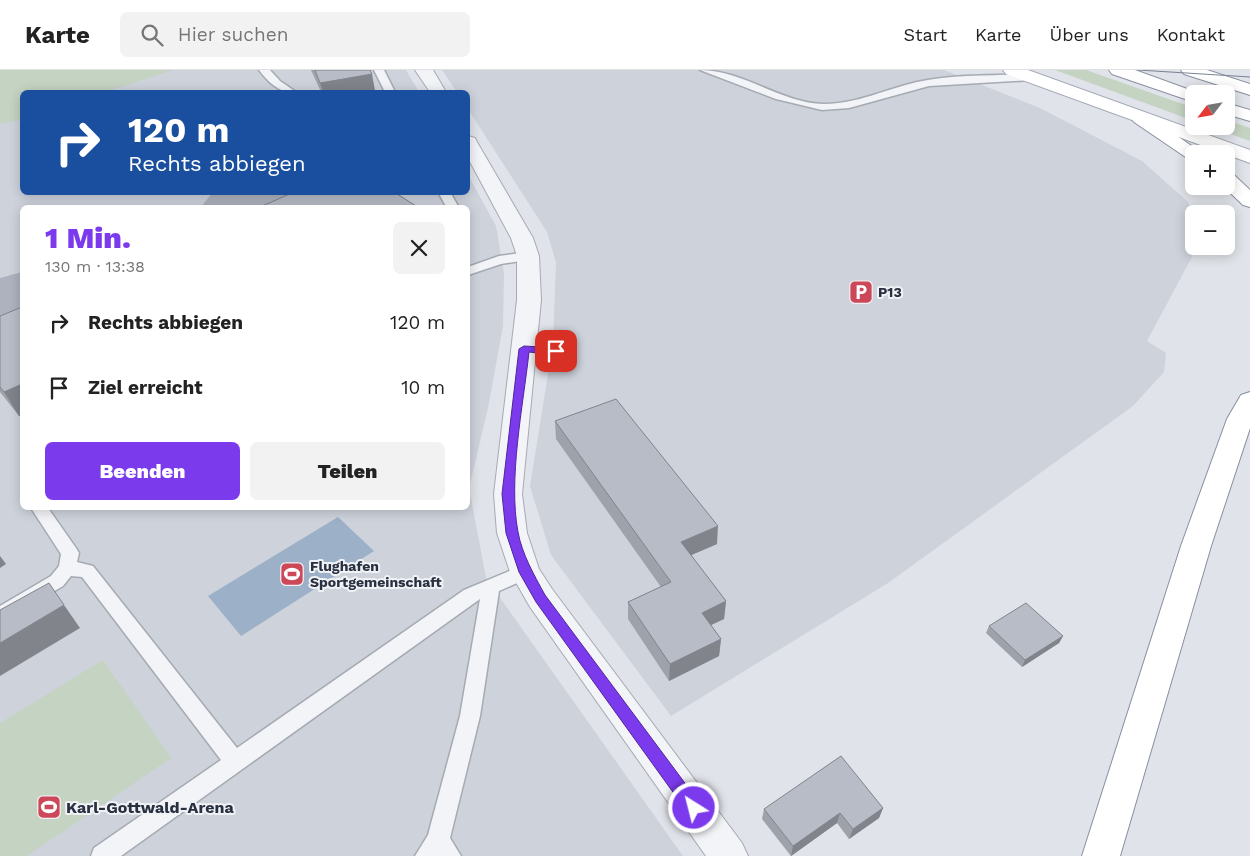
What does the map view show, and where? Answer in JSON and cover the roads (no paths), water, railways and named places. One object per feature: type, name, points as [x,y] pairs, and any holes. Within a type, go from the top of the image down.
[{"type":"main road","points":[[1012,70],[1140,118],[1250,156]]},
{"type":"main road","points":[[1118,70],[1185,93]]},
{"type":"main road","points":[[1190,70],[1250,90]]},
{"type":"main road","points":[[1235,111],[1250,116]]},
{"type":"main road","points":[[1140,118],[1185,148]]},
{"type":"main road","points":[[1235,187],[1250,201]]},
{"type":"main road","points":[[1100,856],[1196,546],[1240,419],[1250,401]]},
{"type":"street","points":[[424,70],[437,90]]},
{"type":"street","points":[[470,146],[522,238],[528,256],[529,300],[508,494],[512,533],[525,572],[541,598],[729,856]]},
{"type":"lane","points":[[264,70],[276,83],[288,90]]},
{"type":"lane","points":[[379,70],[389,90]]},
{"type":"lane","points":[[706,70],[786,98],[821,106],[850,105],[901,88],[930,83],[1031,77]]},
{"type":"lane","points":[[470,270],[499,260],[528,256]]},
{"type":"lane","points":[[524,349],[556,351]]},
{"type":"lane","points":[[0,615],[57,581],[67,568],[70,553],[40,510]]},
{"type":"lane","points":[[67,568],[87,570],[234,762]]},
{"type":"lane","points":[[102,856],[470,595],[525,572]]},
{"type":"lane","points":[[438,851],[470,716],[491,586]]},
{"type":"water","name":"Flughafen Sportgemeinschaft","points":[[338,517],[374,551],[241,636],[208,596]]},
{"type":"tram line","points":[[1138,70],[1250,77]]},
{"type":"place","name":"P13","points":[[861,292]]},
{"type":"place","name":"Flughafen Sportgemeinschaft","points":[[292,574]]},
{"type":"place","name":"Karl-Gottwald-Arena","points":[[49,807]]}]
